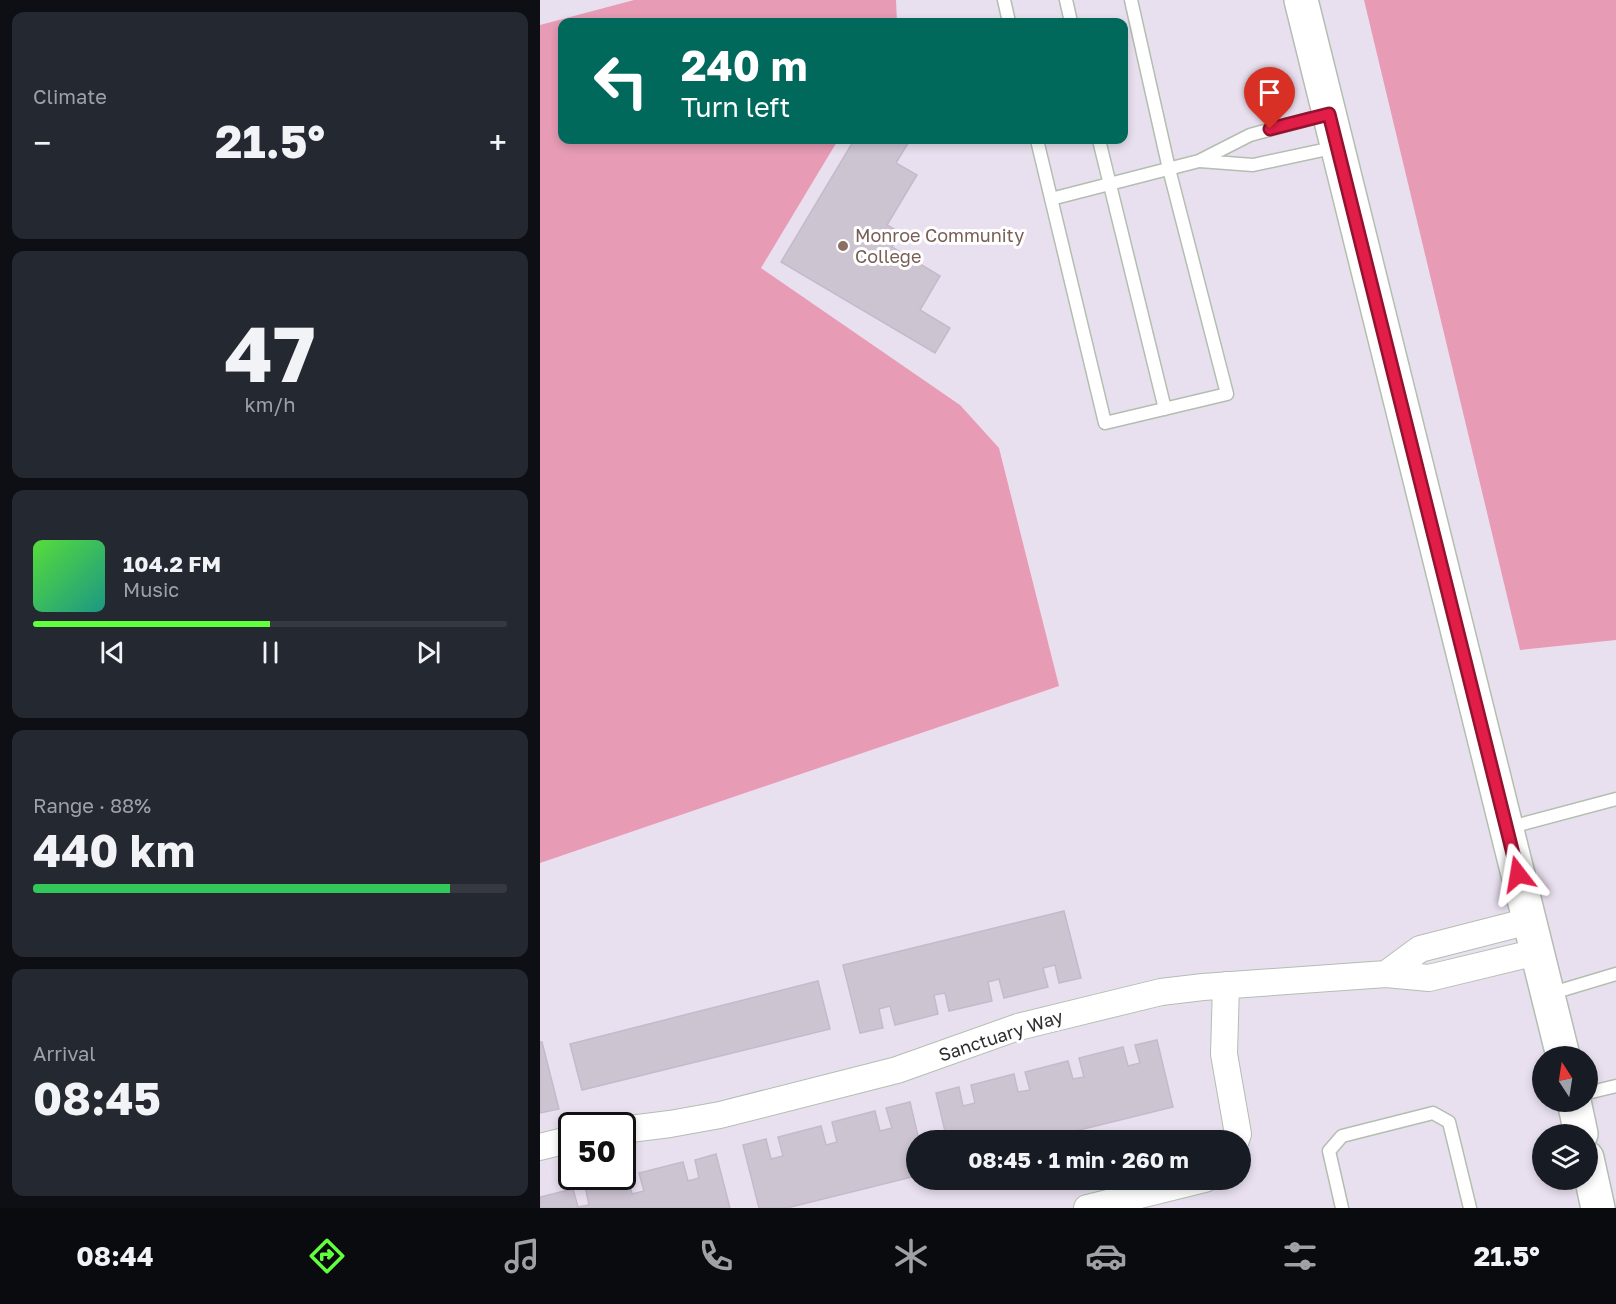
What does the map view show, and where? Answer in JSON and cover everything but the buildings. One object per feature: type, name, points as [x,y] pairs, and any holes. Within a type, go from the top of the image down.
[{"type":"main road","points":[[1302,0],[1560,1046]]},
{"type":"main road","points":[[1594,1190],[1598,1208]]},
{"type":"street","points":[[1386,974],[1420,949],[1529,921]]},
{"type":"street","name":"Sanctuary Way","points":[[636,1129],[670,1125],[720,1115],[897,1070],[1018,1026],[1161,992],[1386,974],[1429,978],[1537,952]]},
{"type":"street","points":[[1226,985],[1224,1054],[1237,1130]]},
{"type":"street","points":[[540,1147],[558,1142]]},
{"type":"street","points":[[1087,1208],[1160,1190]]},
{"type":"lane","points":[[1004,0],[1009,18]]},
{"type":"lane","points":[[1066,0],[1070,18]]},
{"type":"lane","points":[[1038,144],[1106,423],[1227,394],[1169,169],[1131,0]]},
{"type":"lane","points":[[1051,199],[1199,161],[1250,135],[1329,114]]},
{"type":"lane","points":[[1100,144],[1165,409]]},
{"type":"lane","points":[[1199,161],[1253,165],[1337,147]]},
{"type":"lane","points":[[1506,828],[1616,799]]},
{"type":"lane","points":[[1547,994],[1616,974]]},
{"type":"lane","points":[[1598,1090],[1616,1086]]},
{"type":"lane","points":[[1342,1208],[1329,1151],[1342,1136],[1433,1113],[1449,1122],[1470,1208]]},
{"type":"shaded area","points":[[634,0],[896,0],[897,18],[566,18]]},
{"type":"shaded area","points":[[1364,0],[1616,0],[1616,640],[1520,650]]},
{"type":"shaded area","points":[[558,20],[558,144],[836,144],[761,268],[960,405],[999,448],[1059,686],[540,863],[540,25]]},
{"type":"place","name":"Monroe Community College","points":[[843,246]]},
{"type":"route","points":[[1270,129],[1329,114],[1518,874]]}]
